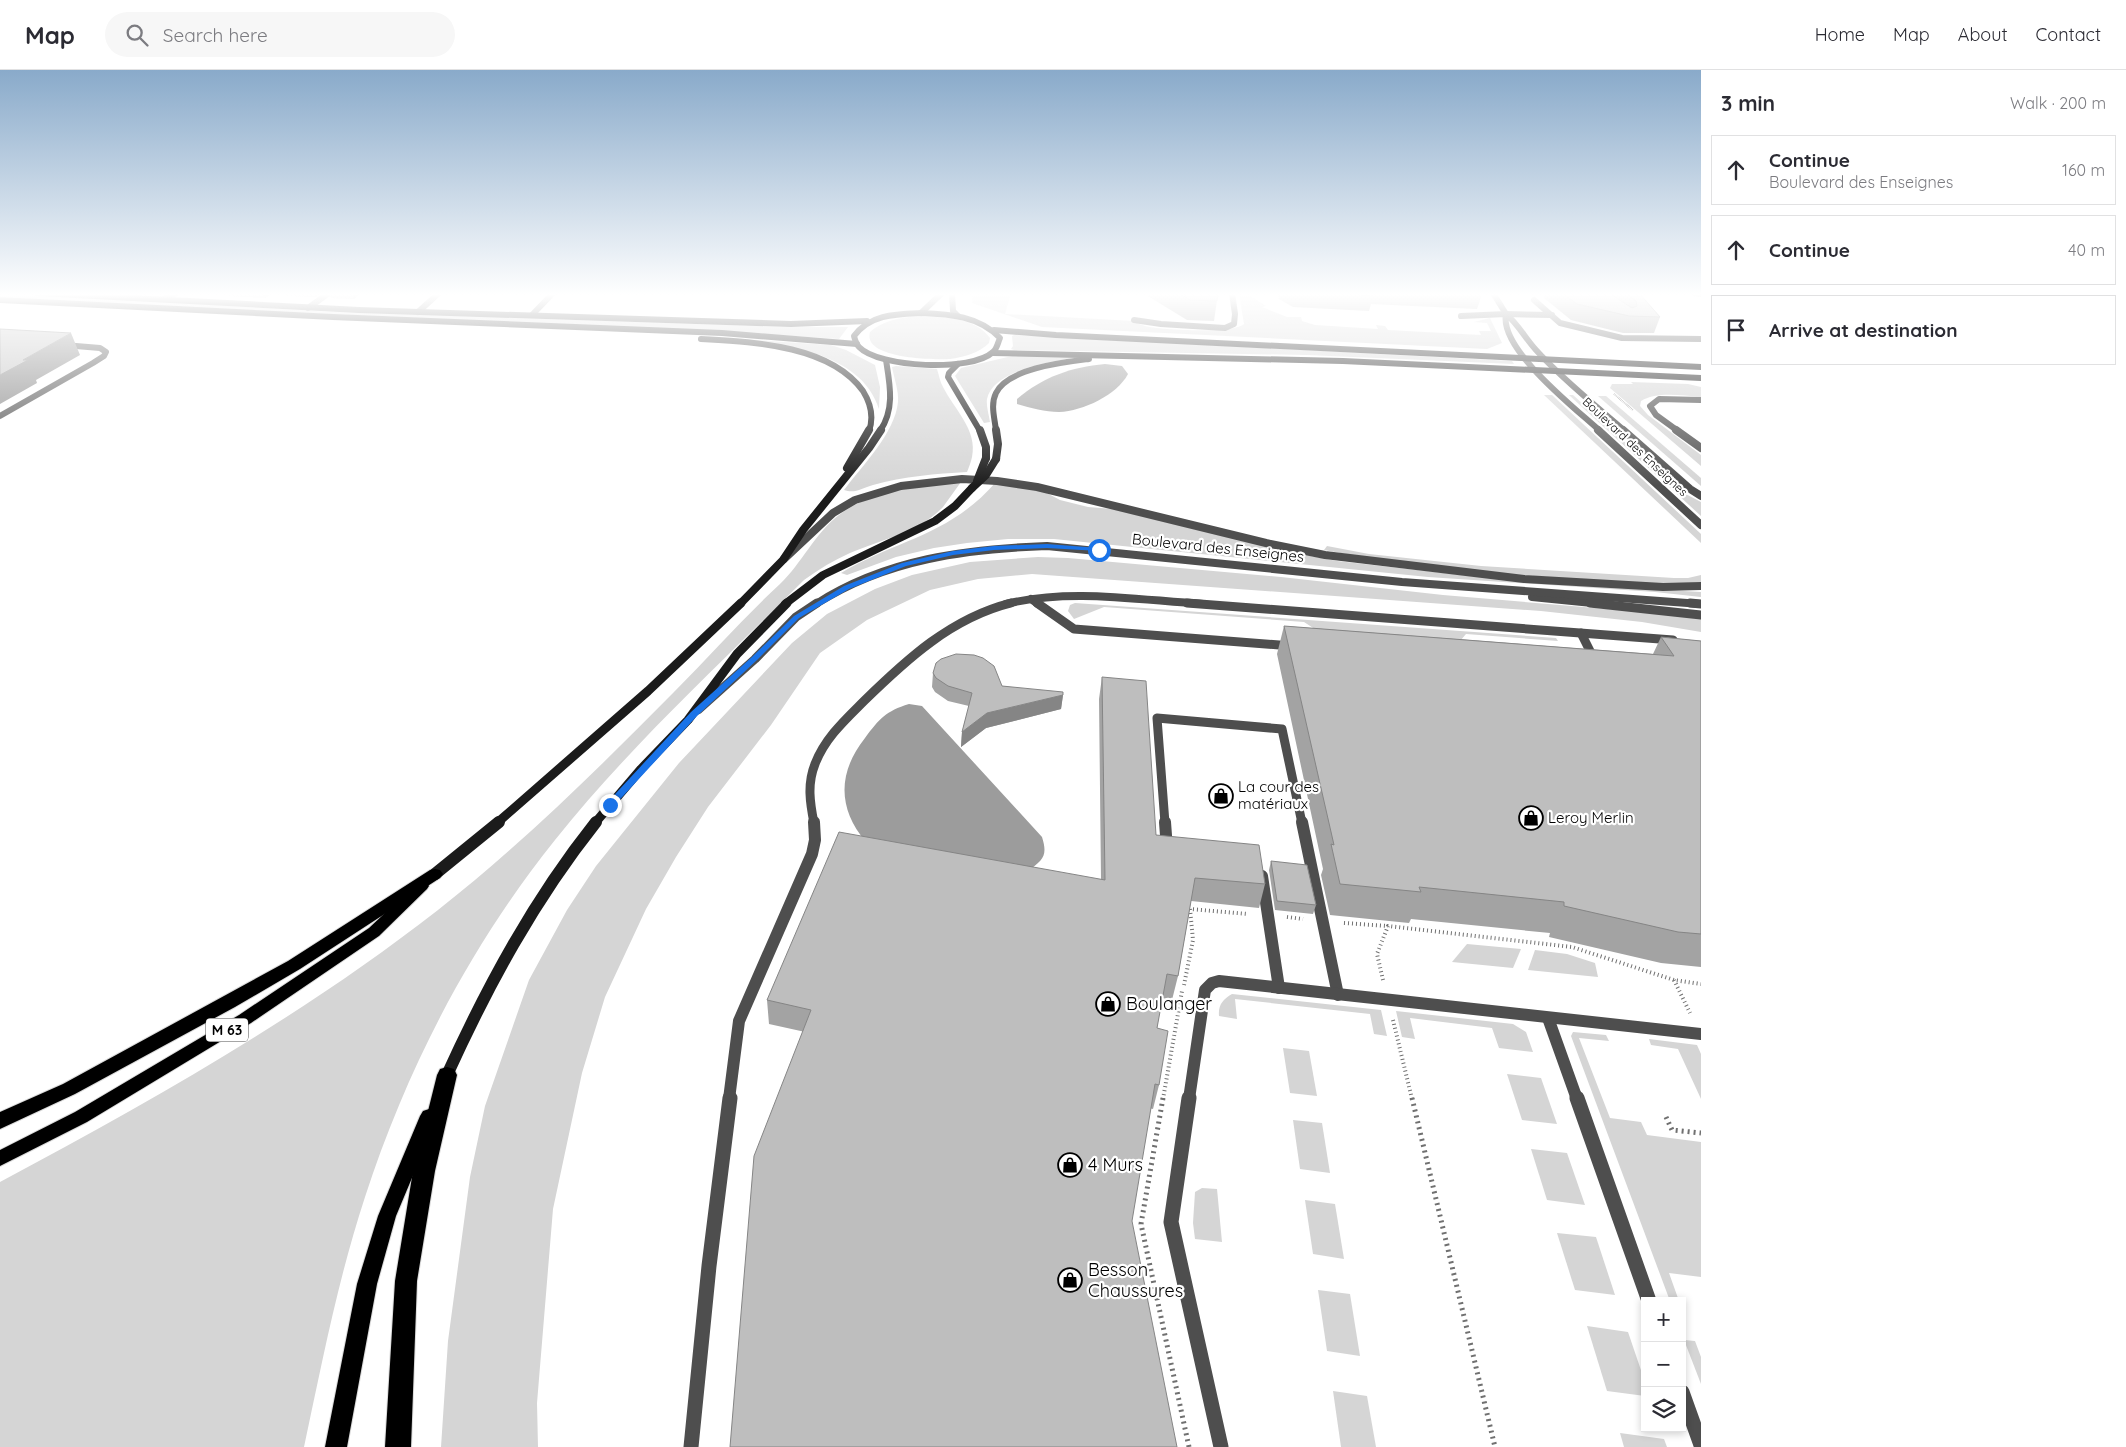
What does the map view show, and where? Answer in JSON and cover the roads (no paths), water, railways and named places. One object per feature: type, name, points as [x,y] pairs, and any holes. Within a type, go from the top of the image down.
[{"type":"highway","points":[[0,1121],[69,1090],[229,1002],[294,965],[435,874]]},
{"type":"highway","points":[[398,1447],[406,1281],[424,1171],[447,1075]]},
{"type":"main road","points":[[811,357],[830,363],[860,386],[869,403],[871,422],[868,432],[824,503]]},
{"type":"main road","points":[[878,357],[886,360],[934,366],[958,364],[984,357]]},
{"type":"main road","points":[[1163,357],[1195,359]]},
{"type":"main road","points":[[1490,357],[1701,367]]},
{"type":"main road","points":[[336,1447],[367,1284],[387,1216],[472,1018],[498,968],[553,878],[610,805],[694,714],[736,654],[802,589],[842,563],[924,527],[947,512],[988,474],[996,459],[999,440],[993,400],[999,389],[1014,377],[1040,367],[1074,360],[1195,359],[1327,361],[1701,378]]},
{"type":"main road","name":"M 63","points":[[0,1158],[81,1117],[245,1019],[374,932],[435,874],[476,842],[648,691],[724,621],[783,560],[803,530],[869,448],[885,424],[891,404],[886,360]]},
{"type":"main road","points":[[958,364],[949,373],[948,377],[979,427],[986,447],[986,458],[983,468],[970,491]]},
{"type":"street","points":[[0,416],[101,357]]},
{"type":"street","name":"Boulevard des Enseignes","points":[[1543,357],[1690,489],[1701,496]]},
{"type":"street","name":"Boulevard des Enseignes","points":[[1524,359],[1701,525]]},
{"type":"street","points":[[1701,400],[1659,399],[1650,406],[1656,415],[1701,448]]},
{"type":"street","name":"Boulevard des Enseignes","points":[[783,560],[832,513],[855,500],[901,486],[941,480],[971,480],[997,481],[1037,487],[1275,545],[1325,555],[1524,579],[1654,587],[1701,586]]},
{"type":"street","name":"Boulevard des Enseignes","points":[[694,714],[755,659],[796,617],[824,599],[882,572],[953,553],[994,548],[1047,546],[1099,550],[1460,586],[1701,604]]},
{"type":"street","points":[[1460,586],[1547,599],[1701,615]]},
{"type":"street","points":[[691,1447],[709,1266],[739,1021],[812,854],[816,840],[816,827],[809,792],[810,779],[817,756],[830,736],[883,683],[947,631],[967,619],[990,609],[1031,599],[1068,596],[1105,597],[1680,641]]},
{"type":"street","points":[[1031,599],[1074,629],[1302,646]]},
{"type":"street","points":[[1581,633],[1596,653],[1581,652]]},
{"type":"street","points":[[1176,849],[1167,848],[1157,718],[1282,728],[1338,995]]},
{"type":"street","points":[[1260,866],[1279,988]]},
{"type":"street","points":[[1221,1447],[1171,1222],[1205,990],[1215,981],[1700,1034]]},
{"type":"street","points":[[1548,1018],[1648,1297]]},
{"type":"street","points":[[1686,1403],[1701,1445]]},
{"type":"place","name":"La cour des matériaux","points":[[1221,796]]},
{"type":"place","name":"Leroy Merlin","points":[[1531,818]]},
{"type":"place","name":"Boulanger","points":[[1108,1004]]},
{"type":"place","name":"4 Murs","points":[[1070,1165]]},
{"type":"place","name":"Besson Chaussures","points":[[1070,1280]]}]
